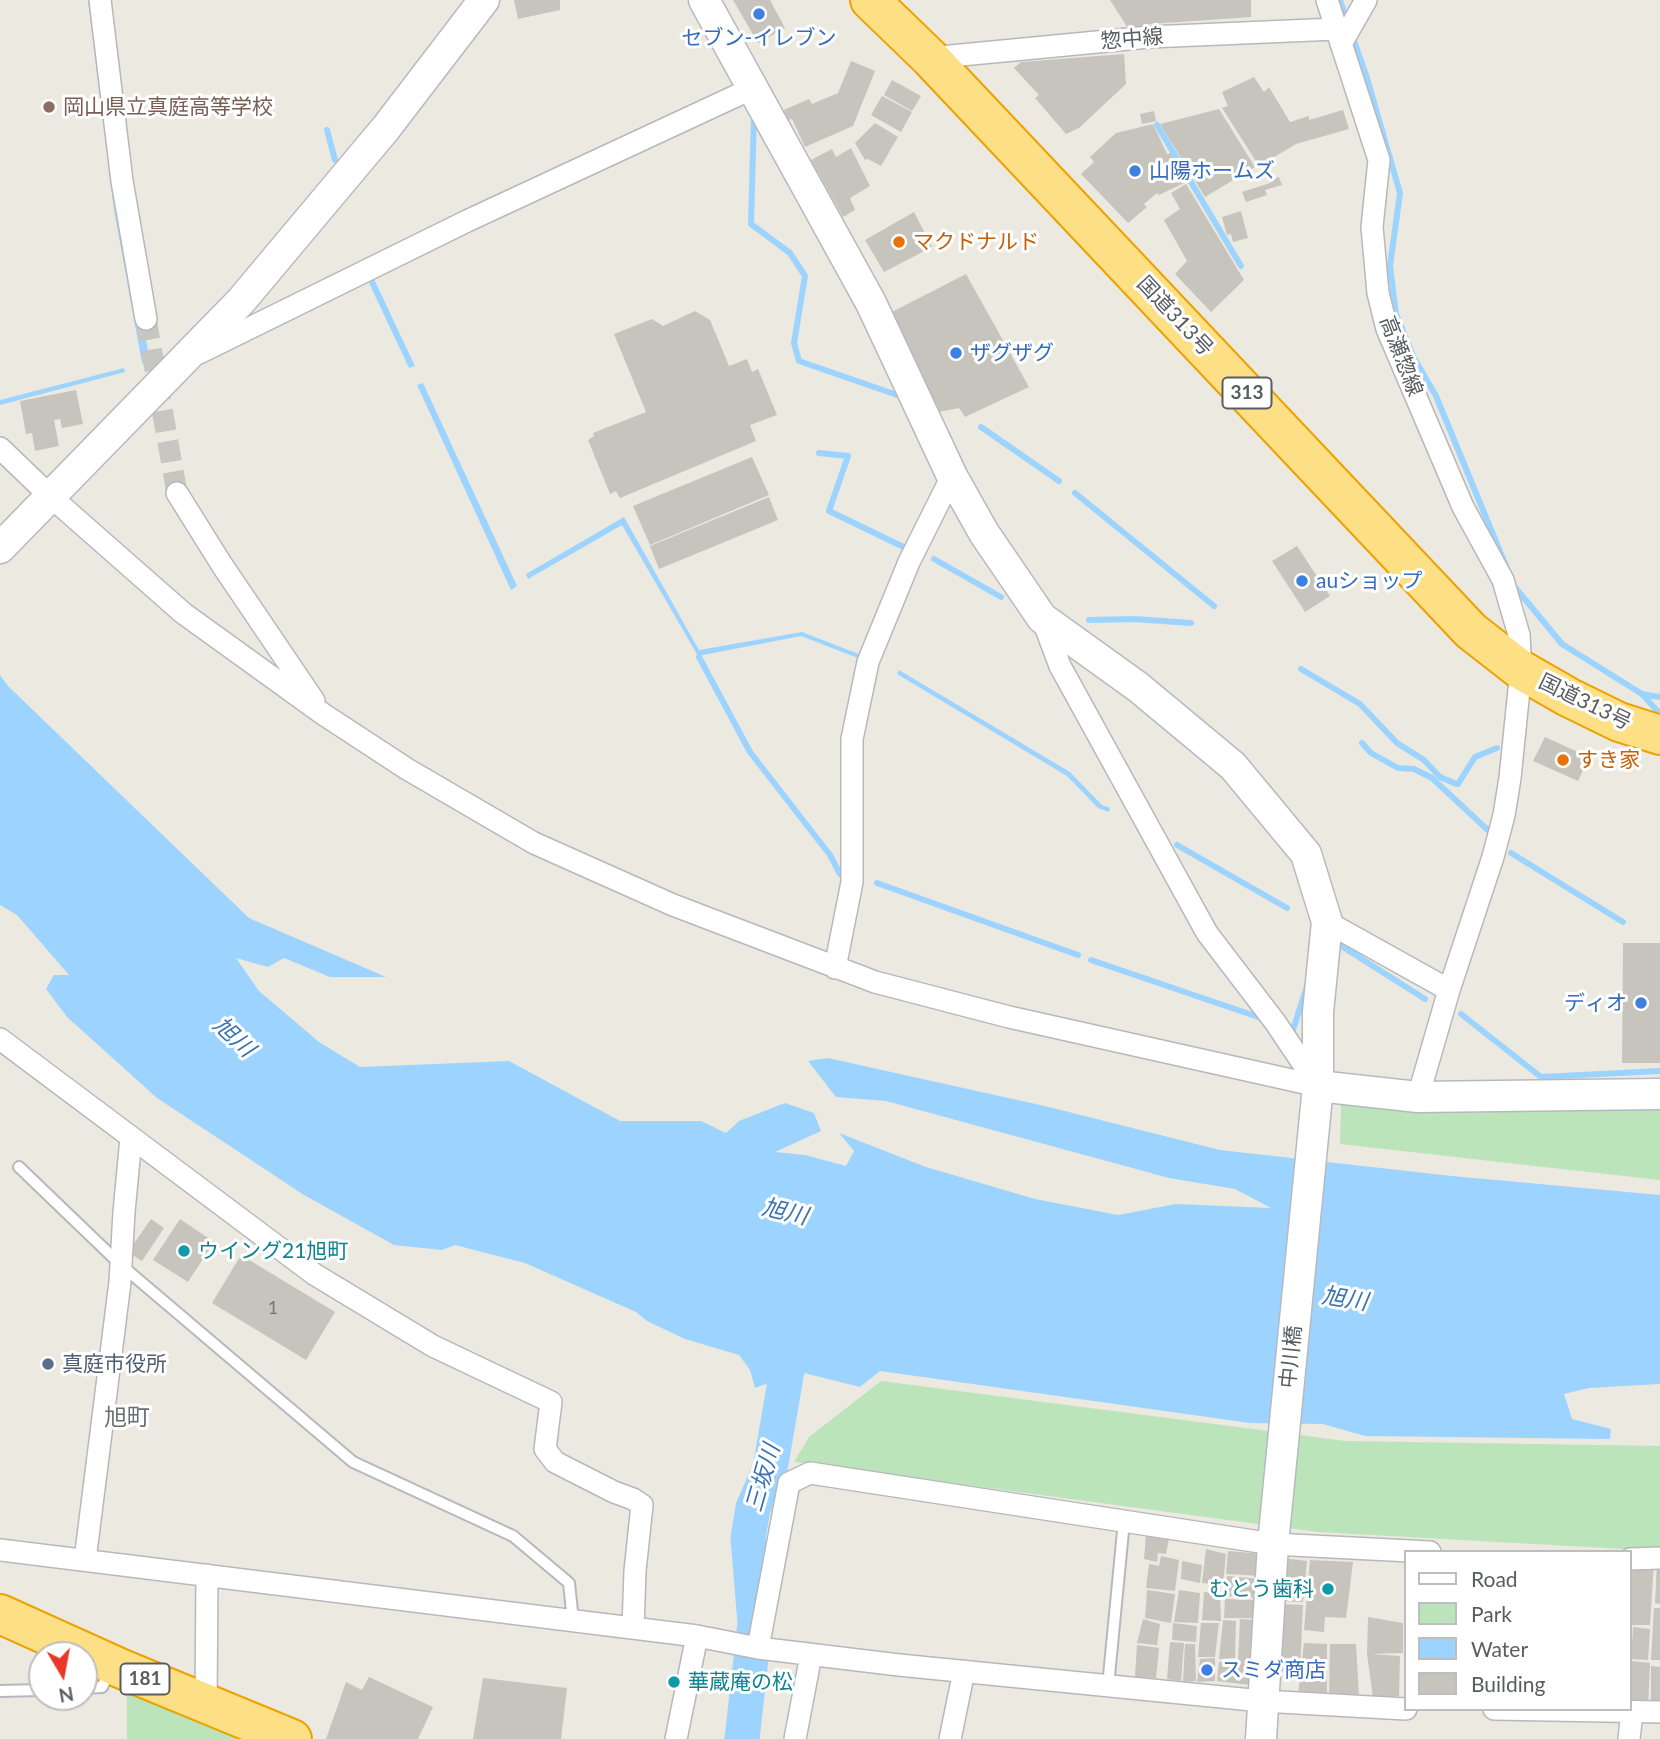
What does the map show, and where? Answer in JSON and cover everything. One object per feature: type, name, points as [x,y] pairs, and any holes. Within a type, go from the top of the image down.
[{"type":"highway","name":"国道313号","points":[[870,0],[930,58],[1471,631],[1521,670],[1619,722],[1660,736]]},
{"type":"highway","name":"181","points":[[0,1615],[42,1641]]},
{"type":"highway","name":"181","points":[[98,1676],[206,1705],[292,1739]]},
{"type":"street","points":[[100,0],[122,181],[146,319]]},
{"type":"street","points":[[0,548],[241,301],[369,148],[484,0]]},
{"type":"street","points":[[704,0],[871,303],[952,476],[984,533],[1042,618],[1060,666],[1207,933],[1275,1022],[1318,1086]]},
{"type":"street","name":"高瀬惣線","points":[[1327,0],[1380,160],[1372,226],[1378,293],[1387,329],[1463,507],[1503,580],[1519,635],[1521,670],[1504,815],[1418,1097]]},
{"type":"street","points":[[1338,36],[1366,0]]},
{"type":"street","name":"惣中線","points":[[930,58],[1149,37],[1338,36]]},
{"type":"street","points":[[181,362],[467,221],[753,88]]},
{"type":"street","points":[[0,448],[50,496],[183,613],[323,714],[407,769],[534,843],[673,905],[875,982],[1009,1017],[1318,1086],[1418,1097],[1660,1094]]},
{"type":"street","points":[[835,968],[852,882],[852,739],[868,662],[909,562],[952,476]]},
{"type":"street","points":[[177,493],[222,565],[323,714]]},
{"type":"street","points":[[1042,618],[1138,687],[1233,766],[1306,854],[1327,922],[1449,990]]},
{"type":"street","name":"中川橋","points":[[1261,1739],[1273,1544],[1318,1086],[1318,1012],[1327,922]]},
{"type":"street","points":[[0,1039],[314,1274],[433,1346],[551,1402],[545,1449],[555,1462],[642,1505],[635,1571],[633,1628]]},
{"type":"street","points":[[85,1560],[111,1366],[131,1138]]},
{"type":"street","points":[[758,1648],[789,1483],[810,1473],[1273,1544],[1404,1551]]},
{"type":"street","points":[[0,1550],[697,1636],[811,1655],[1262,1701],[1404,1709]]},
{"type":"street","points":[[1632,1559],[1660,1558]]},
{"type":"street","points":[[206,1705],[207,1574]]},
{"type":"street","points":[[676,1739],[697,1636]]},
{"type":"street","points":[[795,1739],[811,1655]]},
{"type":"street","points":[[950,1739],[964,1671]]},
{"type":"street","points":[[1629,1739],[1627,1711],[1660,1712]]},
{"type":"lane","points":[[19,1167],[121,1265],[353,1462],[513,1536],[569,1583],[573,1621]]},
{"type":"lane","points":[[1108,1686],[1124,1521]]},
{"type":"lane","points":[[0,1691],[28,1690]]},
{"type":"green space","points":[[1341,1104],[1416,1110],[1660,1108],[1660,1180],[1340,1144]]},
{"type":"green space","points":[[881,1381],[1346,1441],[1660,1446],[1660,1551],[1318,1532],[794,1462],[809,1437]]},
{"type":"green space","points":[[127,1685],[250,1739],[127,1739]]},
{"type":"water","points":[[88,0],[96,0],[121,207],[151,366],[142,363],[114,210]]},
{"type":"water","points":[[374,279],[415,366],[409,368],[369,283]]},
{"type":"water","points":[[124,368],[125,372],[0,405],[0,400]]},
{"type":"water","points":[[423,383],[517,586],[511,590],[417,385]]},
{"type":"water","points":[[624,517],[699,650],[802,632],[869,658],[868,662],[801,636],[698,656],[622,525],[528,579],[526,574]]},
{"type":"water","points":[[899,670],[1070,772],[1102,805],[1110,808],[1109,812],[1098,808],[1067,776],[897,674]]},
{"type":"water","name":"旭川","points":[[0,675],[8,686],[249,918],[386,977],[330,977],[284,958],[268,967],[236,958],[259,991],[319,1042],[360,1067],[509,1061],[620,1121],[701,1121],[726,1133],[739,1121],[785,1103],[814,1113],[821,1131],[775,1152],[805,1155],[846,1166],[854,1151],[839,1133],[926,1167],[1035,1199],[1118,1215],[1176,1204],[1271,1208],[1235,1189],[1169,1178],[886,1101],[836,1097],[808,1061],[828,1058],[1049,1107],[1220,1150],[1452,1176],[1660,1195],[1660,1384],[1589,1388],[1564,1394],[1572,1419],[1611,1429],[1610,1439],[1365,1436],[1323,1424],[1250,1423],[880,1371],[860,1387],[800,1372],[755,1388],[750,1370],[739,1355],[685,1339],[647,1321],[636,1312],[525,1263],[455,1245],[442,1250],[394,1245],[304,1195],[157,1098],[67,1017],[46,989],[54,975],[69,975],[17,915],[0,905]]},
{"type":"building","points":[[514,0],[560,0],[560,10],[518,19]]},
{"type":"building","name":"セブン-イレブン","points":[[733,0],[770,0],[785,28],[758,43]]},
{"type":"building","points":[[1110,0],[1251,0],[1251,17],[1151,24],[1131,33]]},
{"type":"building","points":[[1124,54],[1126,84],[1079,128],[1066,134],[1035,98],[1039,95],[1014,68],[1021,62]]},
{"type":"building","points":[[851,61],[875,71],[853,126],[805,147],[792,119],[788,120],[784,110],[809,99],[812,104],[838,93]]},
{"type":"building","points":[[1254,77],[1264,92],[1269,87],[1290,122],[1309,116],[1309,120],[1343,110],[1349,129],[1296,144],[1259,166],[1222,108],[1228,106],[1222,92]]},
{"type":"building","points":[[892,80],[921,96],[912,111],[884,95]]},
{"type":"building","points":[[882,96],[912,112],[901,132],[871,115]]},
{"type":"building","points":[[1219,109],[1255,167],[1205,197],[1160,124]]},
{"type":"building","points":[[1154,111],[1156,121],[1142,124],[1140,114]]},
{"type":"building","points":[[875,123],[898,137],[881,166],[865,160],[855,143]]},
{"type":"building","points":[[1153,124],[1167,154],[1171,153],[1184,183],[1159,195],[1157,193],[1144,204],[1147,207],[1128,223],[1081,174],[1094,162],[1090,157],[1116,133]]},
{"type":"building","points":[[851,148],[870,186],[850,198],[855,210],[843,217],[811,160],[832,149],[836,157]]},
{"type":"building","points":[[1279,177],[1282,185],[1265,190],[1267,195],[1246,202],[1242,192],[1270,183],[1269,180]]},
{"type":"building","points":[[1186,184],[1244,280],[1211,312],[1175,274],[1187,261],[1164,220],[1180,209],[1171,193]]},
{"type":"building","points":[[1241,211],[1248,238],[1233,242],[1231,234],[1227,235],[1222,217]]},
{"type":"building","points":[[914,212],[932,247],[884,272],[865,240]]},
{"type":"building","points":[[966,274],[1029,387],[965,417],[959,408],[939,412],[886,315]]},
{"type":"building","points":[[695,311],[710,320],[729,366],[747,359],[752,372],[758,369],[777,415],[750,425],[756,441],[620,498],[616,491],[610,494],[588,440],[594,436],[593,433],[646,412],[614,334],[652,319],[663,326]]},
{"type":"building","points":[[76,390],[83,424],[62,428],[60,419],[54,420],[59,446],[35,451],[32,433],[26,434],[20,401]]},
{"type":"building","points":[[752,457],[769,495],[650,545],[633,506]]},
{"type":"building","points":[[769,497],[778,520],[659,569],[650,546]]},
{"type":"building","points":[[1297,546],[1330,596],[1305,612],[1272,561]]},
{"type":"building","points":[[1545,737],[1589,757],[1578,781],[1533,761]]},
{"type":"building","name":"ディオ","points":[[1623,943],[1660,943],[1660,1063],[1622,1063]]},
{"type":"building","points":[[151,1219],[164,1228],[142,1261],[128,1252]]},
{"type":"building","name":"ウイング21旭町","points":[[180,1219],[214,1242],[188,1282],[153,1260]]},
{"type":"building","points":[[241,1255],[335,1312],[306,1360],[212,1303]]},
{"type":"building","points":[[1146,1536],[1169,1539],[1166,1554],[1158,1553],[1157,1562],[1144,1559]]},
{"type":"building","points":[[1206,1549],[1226,1554],[1223,1585],[1202,1583]]},
{"type":"building","points":[[1228,1551],[1263,1554],[1262,1576],[1226,1574]]},
{"type":"building","points":[[1161,1556],[1179,1560],[1175,1591],[1146,1588],[1149,1564],[1159,1566]]},
{"type":"building","points":[[1282,1558],[1307,1561],[1303,1602],[1279,1601]]},
{"type":"building","name":"むとう歯科","points":[[1310,1560],[1353,1562],[1346,1618],[1325,1617],[1324,1632],[1304,1630]]},
{"type":"building","points":[[1182,1561],[1202,1565],[1200,1583],[1181,1579]]},
{"type":"building","points":[[1632,1563],[1654,1563],[1650,1625],[1632,1625]]},
{"type":"building","points":[[1657,1563],[1660,1563],[1660,1604],[1655,1603]]},
{"type":"building","points":[[1227,1576],[1261,1579],[1260,1598],[1225,1596]]},
{"type":"building","points":[[1147,1590],[1175,1594],[1171,1623],[1145,1618]]},
{"type":"building","points":[[1179,1590],[1200,1593],[1198,1623],[1174,1622]]},
{"type":"building","points":[[1204,1592],[1220,1594],[1221,1621],[1202,1620]]},
{"type":"building","points":[[1225,1599],[1259,1600],[1257,1618],[1224,1618]]},
{"type":"building","points":[[1278,1604],[1303,1605],[1300,1670],[1273,1672]]},
{"type":"building","points":[[1654,1608],[1660,1608],[1660,1660],[1651,1660]]},
{"type":"building","points":[[1368,1617],[1403,1623],[1403,1653],[1371,1654],[1400,1656],[1399,1696],[1373,1698],[1367,1654]]},
{"type":"building","points":[[1143,1619],[1160,1624],[1157,1645],[1137,1643]]},
{"type":"building","points":[[1240,1619],[1257,1620],[1250,1685],[1217,1681],[1219,1662],[1238,1661]]},
{"type":"building","points":[[1223,1620],[1236,1621],[1235,1658],[1219,1659]]},
{"type":"building","points":[[1173,1623],[1197,1626],[1196,1642],[1172,1640]]},
{"type":"building","points":[[1201,1623],[1219,1623],[1215,1657],[1198,1657]]},
{"type":"building","points":[[1633,1627],[1650,1629],[1648,1660],[1632,1659]]},
{"type":"building","points":[[1170,1642],[1184,1643],[1181,1681],[1167,1679]]},
{"type":"building","points":[[1304,1643],[1327,1644],[1327,1696],[1298,1695]]},
{"type":"building","points":[[1185,1644],[1195,1644],[1196,1681],[1183,1682]]},
{"type":"building","points":[[1330,1644],[1356,1644],[1359,1696],[1329,1698]]},
{"type":"building","points":[[1137,1645],[1159,1648],[1156,1678],[1135,1677]]},
{"type":"building","name":"スミダ商店","points":[[1215,1658],[1215,1681],[1197,1682],[1200,1659]]},
{"type":"building","points":[[1632,1661],[1650,1663],[1648,1707],[1632,1707]]},
{"type":"building","points":[[1651,1666],[1660,1667],[1660,1706],[1651,1708]]},
{"type":"building","points":[[369,1677],[433,1707],[418,1739],[326,1739],[346,1682],[362,1690]]},
{"type":"building","points":[[483,1678],[567,1688],[561,1739],[473,1739]]},
{"type":"waterway","points":[[1340,0],[1347,21]]},
{"type":"waterway","points":[[1352,35],[1400,193],[1390,266],[1396,314],[1414,358],[1436,396],[1506,566]]},
{"type":"waterway","points":[[754,114],[751,224],[790,253],[805,276],[794,343],[799,361],[900,396]]},
{"type":"waterway","points":[[1157,125],[1241,266]]},
{"type":"waterway","points":[[327,130],[335,160]]},
{"type":"waterway","points":[[981,427],[1059,481]]},
{"type":"waterway","points":[[819,453],[848,456],[829,511],[912,551]]},
{"type":"waterway","points":[[1075,493],[1214,606]]},
{"type":"waterway","points":[[934,559],[1001,597]]},
{"type":"waterway","points":[[1514,586],[1562,644],[1642,694],[1660,714]]},
{"type":"waterway","points":[[1089,620],[1134,619],[1191,623]]},
{"type":"waterway","points":[[699,657],[750,752],[830,855],[840,874]]},
{"type":"waterway","points":[[1301,669],[1360,704],[1397,743],[1424,760],[1440,777],[1454,783],[1458,784],[1475,757],[1497,748]]},
{"type":"waterway","points":[[1642,694],[1660,697]]},
{"type":"waterway","points":[[1362,743],[1371,753],[1398,768],[1414,769],[1432,778],[1491,833]]},
{"type":"waterway","points":[[1177,845],[1287,908]]},
{"type":"waterway","points":[[1511,853],[1623,922]]},
{"type":"waterway","points":[[877,883],[1078,955]]},
{"type":"waterway","points":[[1335,942],[1425,999]]},
{"type":"waterway","points":[[1091,960],[1264,1019]]},
{"type":"waterway","points":[[1292,1033],[1308,983]]},
{"type":"waterway","points":[[1461,1014],[1541,1077],[1660,1071]]},
{"type":"waterway","name":"三坂川","points":[[742,1739],[755,1623],[748,1538],[753,1508],[770,1469],[794,1330]]},
{"type":"tunnel","points":[[146,319],[177,493]]},
{"type":"place","name":"セブン-イレブン","points":[[759,14]]},
{"type":"place","name":"岡山県立真庭高等学校","points":[[49,107]]},
{"type":"place","name":"山陽ホームズ","points":[[1135,171]]},
{"type":"place","name":"マクドナルド","points":[[899,242]]},
{"type":"place","name":"ザグザグ","points":[[956,353]]},
{"type":"place","name":"auショップ","points":[[1302,581]]},
{"type":"place","name":"すき家","points":[[1563,760]]},
{"type":"place","name":"ディオ","points":[[1641,1003]]},
{"type":"place","name":"ウイング21旭町","points":[[184,1251]]},
{"type":"place","name":"真庭市役所","points":[[48,1364]]},
{"type":"place","name":"むとう歯科","points":[[1328,1589]]},
{"type":"place","name":"スミダ商店","points":[[1207,1670]]},
{"type":"place","name":"華蔵庵の松","points":[[674,1682]]},
{"type":"district","name":"旭町","points":[[127,1418]]}]
